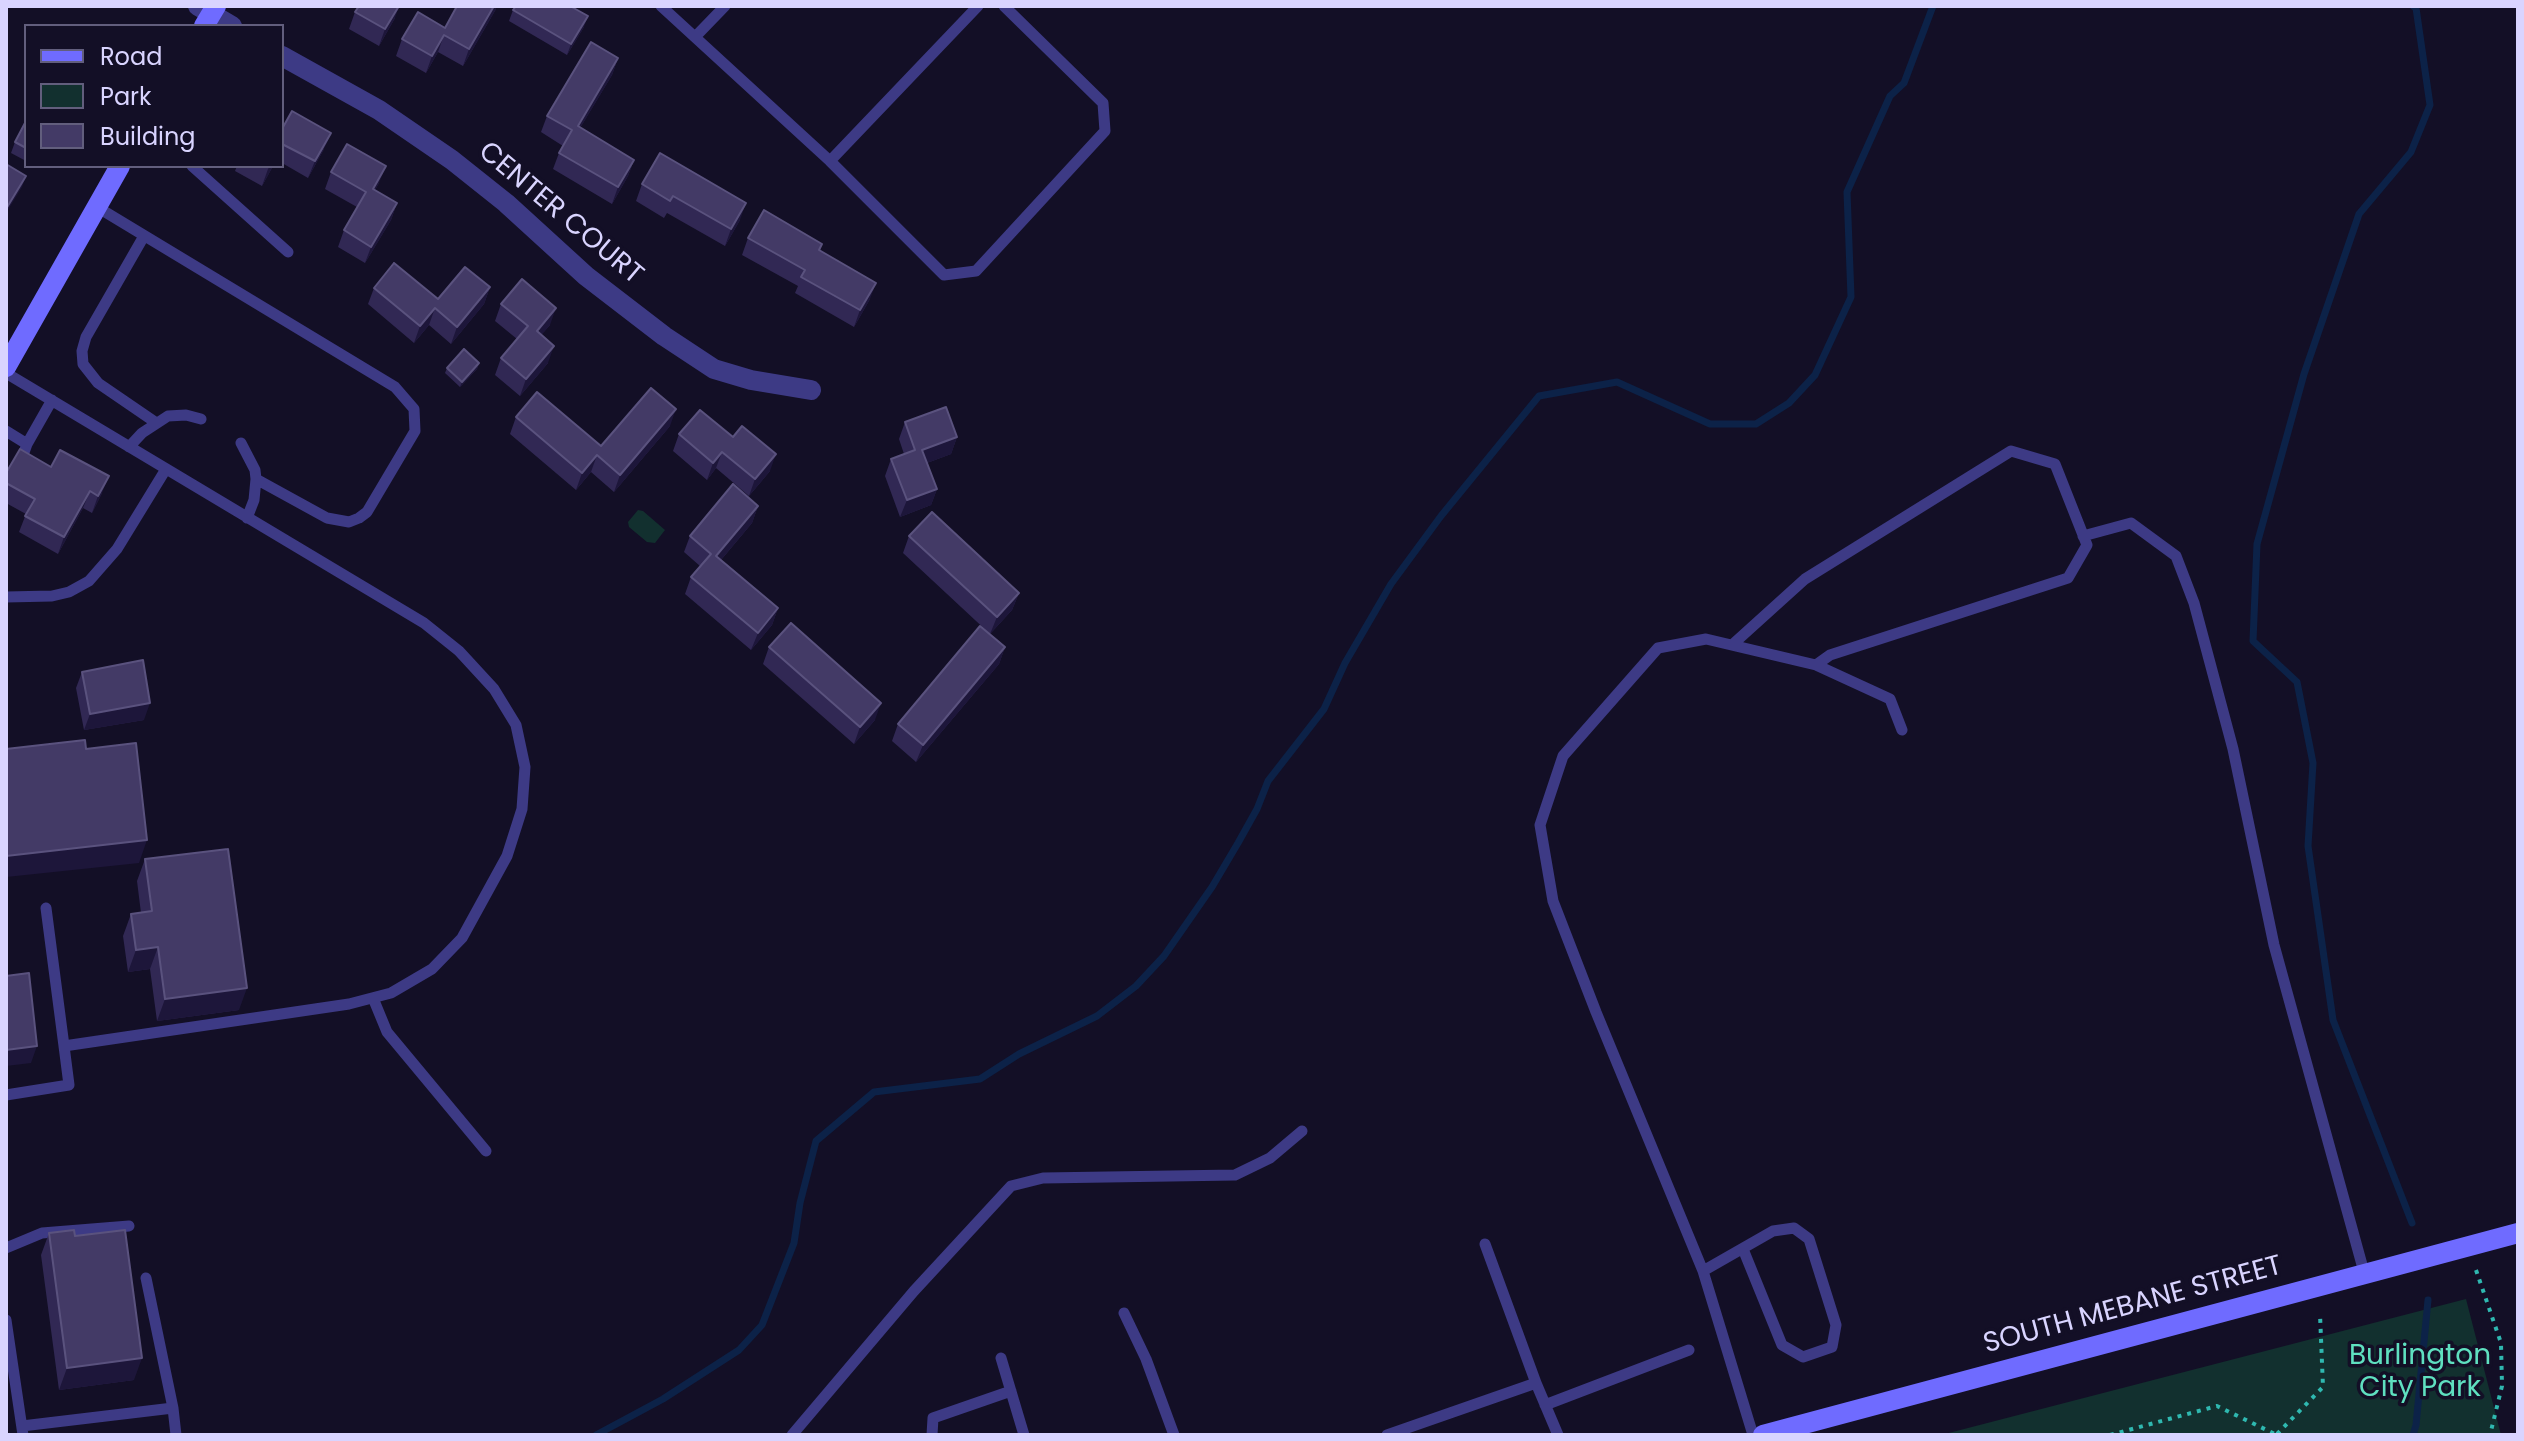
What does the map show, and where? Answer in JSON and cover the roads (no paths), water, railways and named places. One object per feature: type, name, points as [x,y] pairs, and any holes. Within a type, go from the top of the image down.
[{"type":"street","points":[[208,13],[228,24]]},
{"type":"street","name":"CENTER COURT","points":[[284,57],[379,110],[452,160],[506,203],[586,276],[664,336],[714,369],[751,380],[811,390]]},
{"type":"street","points":[[6,370],[119,168]]},
{"type":"street","name":"SOUTH MEBANE STREET","points":[[1763,1435],[2518,1233]]},
{"type":"lane","points":[[661,6],[830,161],[944,275],[976,271],[1105,131],[1103,103],[1004,6]]},
{"type":"lane","points":[[696,36],[725,6]]},
{"type":"lane","points":[[830,161],[978,6]]},
{"type":"lane","points":[[194,168],[288,252]]},
{"type":"lane","points":[[97,207],[395,387],[414,409],[415,431],[367,512],[359,518],[349,522],[327,518],[256,479]]},
{"type":"lane","points":[[144,236],[86,337],[82,351],[83,364],[98,383],[155,422]]},
{"type":"lane","points":[[6,370],[424,623],[459,651],[494,689],[516,725],[525,767],[522,809],[507,856],[462,938],[432,969],[391,993],[349,1004],[64,1046]]},
{"type":"lane","points":[[19,469],[27,444],[52,400]]},
{"type":"lane","points":[[129,447],[155,422],[168,416],[186,415],[201,419]]},
{"type":"lane","points":[[6,431],[27,444]]},
{"type":"lane","points":[[241,443],[255,470],[256,479],[254,500],[247,518]]},
{"type":"lane","points":[[1732,645],[1805,579],[2011,451],[2055,464],[2087,545],[2068,578],[1830,655],[1816,665]]},
{"type":"lane","points":[[6,597],[52,596],[69,592],[89,581],[117,549],[166,469]]},
{"type":"lane","points":[[2083,536],[2131,523],[2176,556],[2194,603],[2233,749],[2274,945],[2364,1272]]},
{"type":"lane","points":[[1753,1435],[1703,1271],[1553,901],[1540,825],[1563,756],[1658,648],[1706,639],[1816,665],[1890,699],[1902,730]]},
{"type":"lane","points":[[6,1095],[69,1085],[46,908]]},
{"type":"lane","points":[[373,998],[387,1032],[486,1151]]},
{"type":"lane","points":[[792,1435],[914,1291],[1011,1186],[1043,1178],[1235,1175],[1270,1158],[1302,1131]]},
{"type":"lane","points":[[6,1248],[42,1233],[129,1226]]},
{"type":"lane","points":[[1703,1271],[1773,1231],[1794,1228],[1809,1239],[1836,1325],[1832,1347],[1803,1357],[1782,1345],[1743,1249]]},
{"type":"lane","points":[[1485,1244],[1558,1435]]},
{"type":"lane","points":[[146,1278],[176,1435]]},
{"type":"lane","points":[[1124,1313],[1146,1359],[1174,1435]]},
{"type":"lane","points":[[6,1320],[22,1431],[173,1408]]},
{"type":"lane","points":[[1545,1405],[1689,1350]]},
{"type":"lane","points":[[1001,1358],[1024,1435]]},
{"type":"lane","points":[[1387,1435],[1536,1383]]},
{"type":"lane","points":[[932,1435],[933,1418],[1011,1391]]},
{"type":"lane","points":[[1428,1421],[1433,1435]]},
{"type":"waterway","points":[[596,1435],[663,1399],[739,1350],[762,1325],[794,1243],[800,1203],[816,1141],[874,1092],[980,1079],[1019,1054],[1097,1016],[1136,986],[1164,956],[1212,887],[1257,809],[1268,781],[1324,709],[1345,663],[1391,584],[1441,516],[1539,396],[1617,382],[1710,424],[1756,424],[1789,403],[1815,375],[1851,297],[1847,192],[1890,96],[1904,83],[1933,6]]},
{"type":"waterway","points":[[2412,1223],[2333,1020],[2308,846],[2313,763],[2297,682],[2253,641],[2257,544],[2304,374],[2359,214],[2411,152],[2430,105],[2416,8],[2413,6]]},
{"type":"waterway","points":[[2413,1435],[2428,1300]]},
{"type":"park label","name":"Burlington City Park","points":[[2420,1373]]}]
